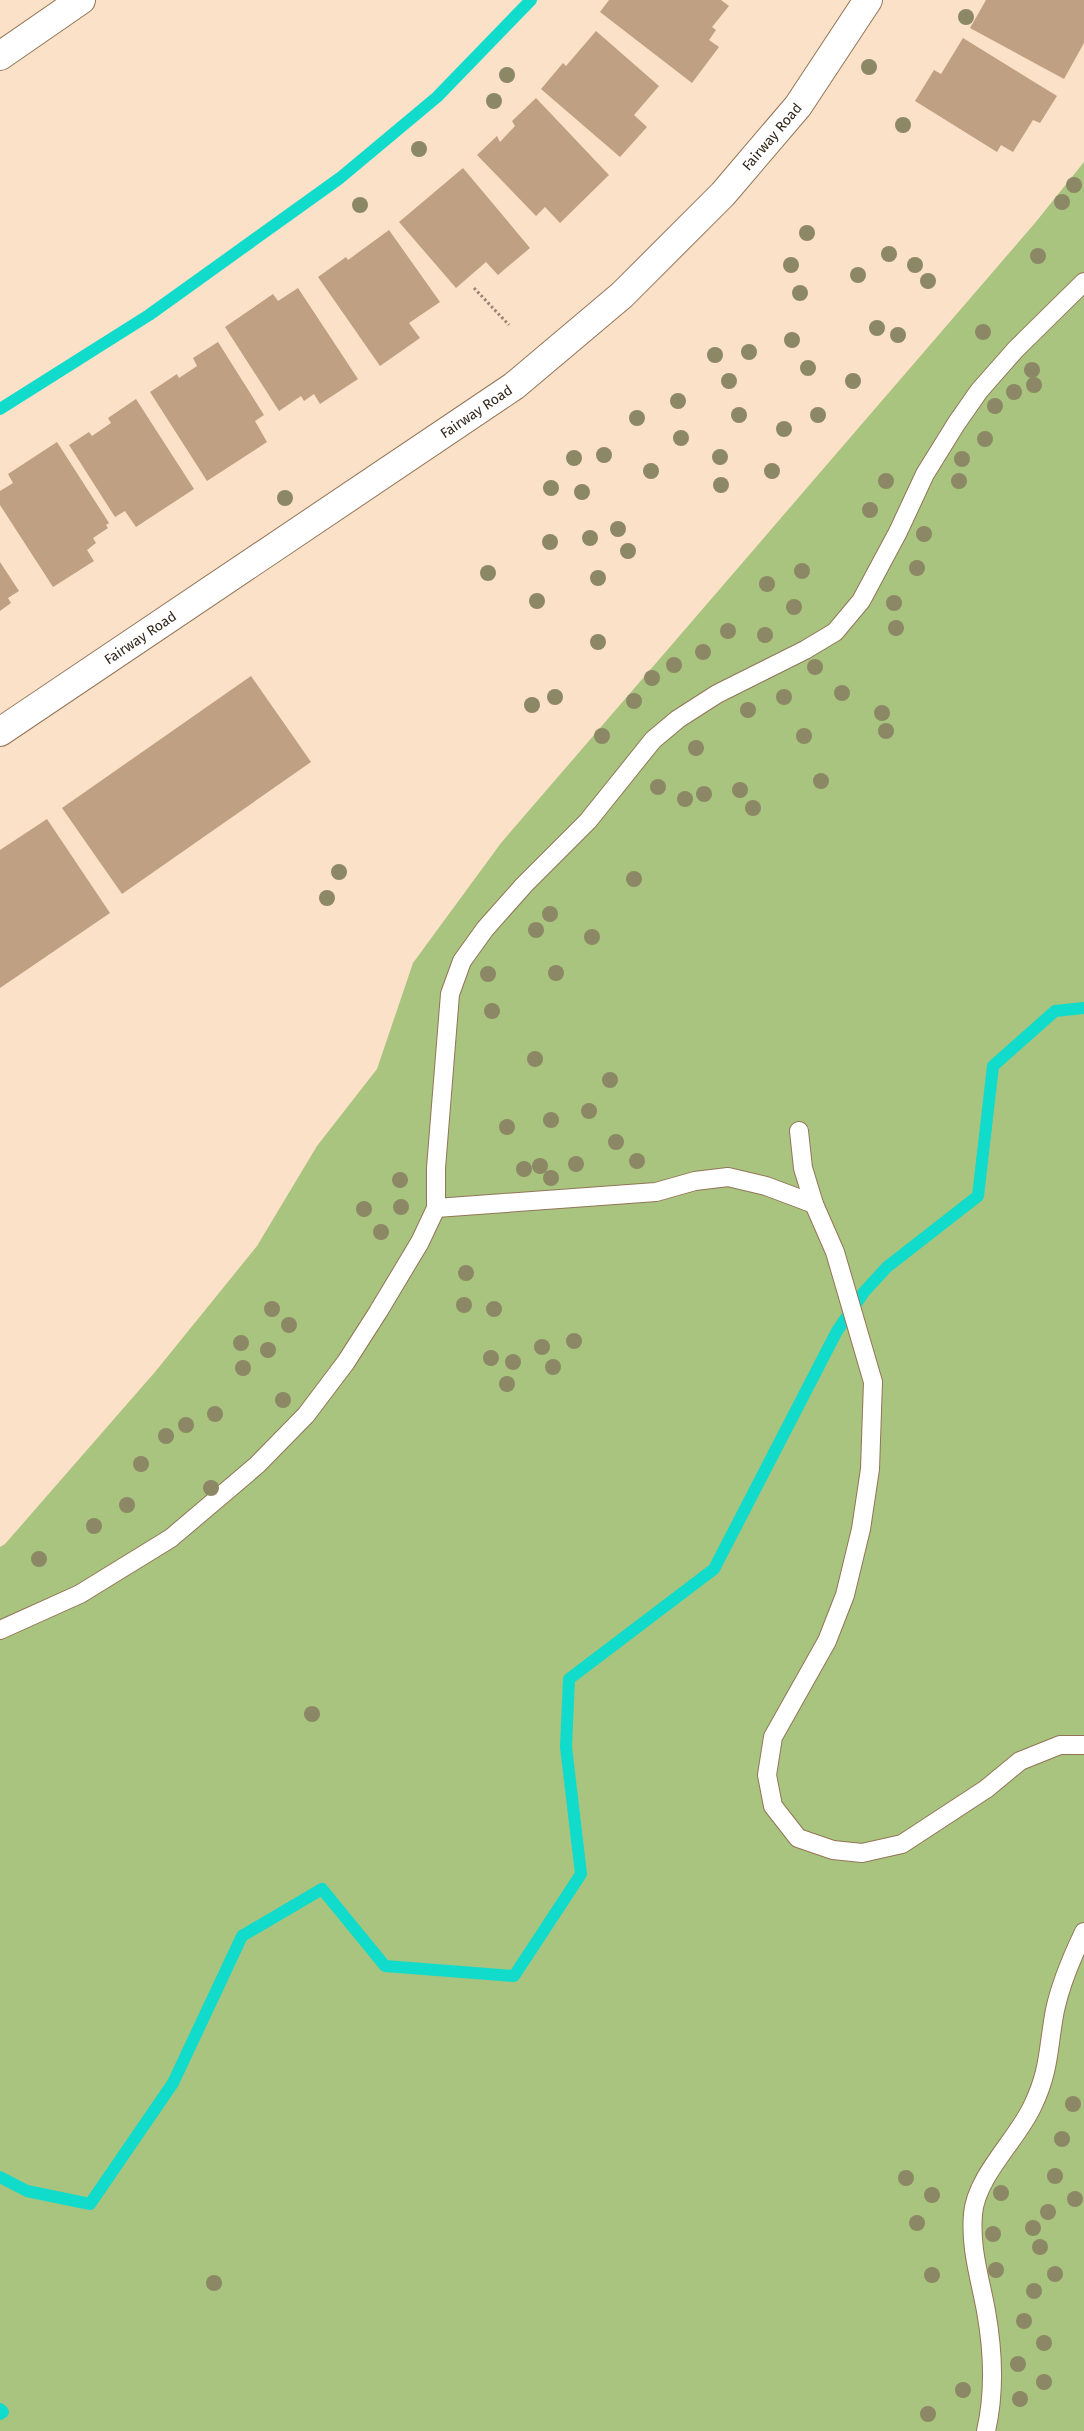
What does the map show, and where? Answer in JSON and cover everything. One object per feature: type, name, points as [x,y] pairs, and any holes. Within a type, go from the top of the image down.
[{"type":"street","points":[[0,56],[81,0]]},
{"type":"street","name":"Fairway Road","points":[[0,732],[514,386],[622,295],[723,194],[798,106],[868,0]]},
{"type":"lane","points":[[0,1630],[80,1594],[171,1538],[257,1465],[306,1415],[346,1362],[420,1242],[436,1208],[436,1168],[450,994],[462,962],[485,928],[588,820],[652,740],[678,719],[717,694],[805,650],[835,632],[862,601],[898,532],[925,474],[979,391],[1016,349],[1084,282]]},
{"type":"lane","points":[[799,1131],[802,1168],[814,1204],[834,1252],[868,1358],[873,1382],[870,1450],[860,1529],[845,1595],[827,1640],[773,1737],[767,1775],[773,1806],[798,1838],[832,1850],[862,1853],[902,1844],[986,1789],[1020,1762],[1060,1745],[1084,1745]]},
{"type":"lane","points":[[436,1208],[656,1192],[728,1176],[766,1186],[814,1204]]},
{"type":"lane","points":[[986,2431],[992,2401],[992,2378],[986,2312],[974,2257],[973,2211],[986,2179],[1033,2107],[1042,2086],[1048,2064],[1055,2011],[1060,1990],[1070,1961],[1084,1932]]},
{"type":"path","points":[[474,288],[509,325]]},
{"type":"green space","points":[[1084,162],[1084,2431],[0,2431],[0,1547],[5,1544],[155,1372],[257,1246],[317,1146],[377,1069],[413,963],[501,843],[1035,223]]},
{"type":"building","points":[[609,0],[721,0],[729,6],[712,27],[716,30],[709,40],[719,47],[692,83],[600,12]]},
{"type":"building","points":[[986,0],[1084,0],[1084,43],[1064,79],[970,28]]},
{"type":"building","points":[[596,31],[659,86],[634,115],[647,127],[620,157],[541,89],[563,63],[566,66]]},
{"type":"building","points":[[963,38],[1057,96],[1040,123],[1033,120],[1013,152],[1001,145],[997,152],[915,101],[934,70],[941,74]]},
{"type":"building","points":[[536,98],[609,175],[560,223],[545,207],[536,216],[477,155],[497,136],[500,142],[515,126],[512,121]]},
{"type":"building","points":[[463,168],[530,248],[498,275],[486,262],[456,288],[399,222]]},
{"type":"building","points":[[389,230],[440,302],[409,323],[420,338],[380,366],[318,277],[346,257],[348,260]]},
{"type":"building","points":[[298,288],[358,379],[320,404],[314,394],[304,401],[301,396],[279,411],[225,327],[273,294],[278,301]]},
{"type":"building","points":[[218,342],[264,415],[255,421],[267,442],[207,481],[150,392],[177,374],[179,378],[197,366],[193,358]]},
{"type":"building","points":[[136,399],[194,489],[136,527],[125,511],[115,517],[69,445],[89,432],[92,436],[111,423],[108,418]]},
{"type":"building","points":[[57,442],[109,523],[106,525],[108,528],[93,538],[96,543],[87,550],[94,561],[53,587],[0,505],[0,491],[13,483],[8,474]]},
{"type":"building","points":[[0,562],[19,591],[8,598],[11,603],[0,611]]},
{"type":"building","points":[[251,676],[311,762],[122,894],[62,808]]},
{"type":"building","points":[[47,819],[110,913],[0,988],[0,850]]},
{"type":"waterway","points":[[0,409],[149,315],[340,178],[437,97],[531,0]]},
{"type":"waterway","points":[[0,2177],[27,2191],[90,2204],[173,2083],[242,1936],[322,1889],[385,1966],[514,1976],[581,1874],[566,1747],[569,1679],[714,1569],[837,1331],[864,1292],[887,1267],[978,1196],[993,1066],[1055,1011],[1084,1008]]},
{"type":"waterway","points":[[0,2409],[3,2412],[0,2414]]}]
